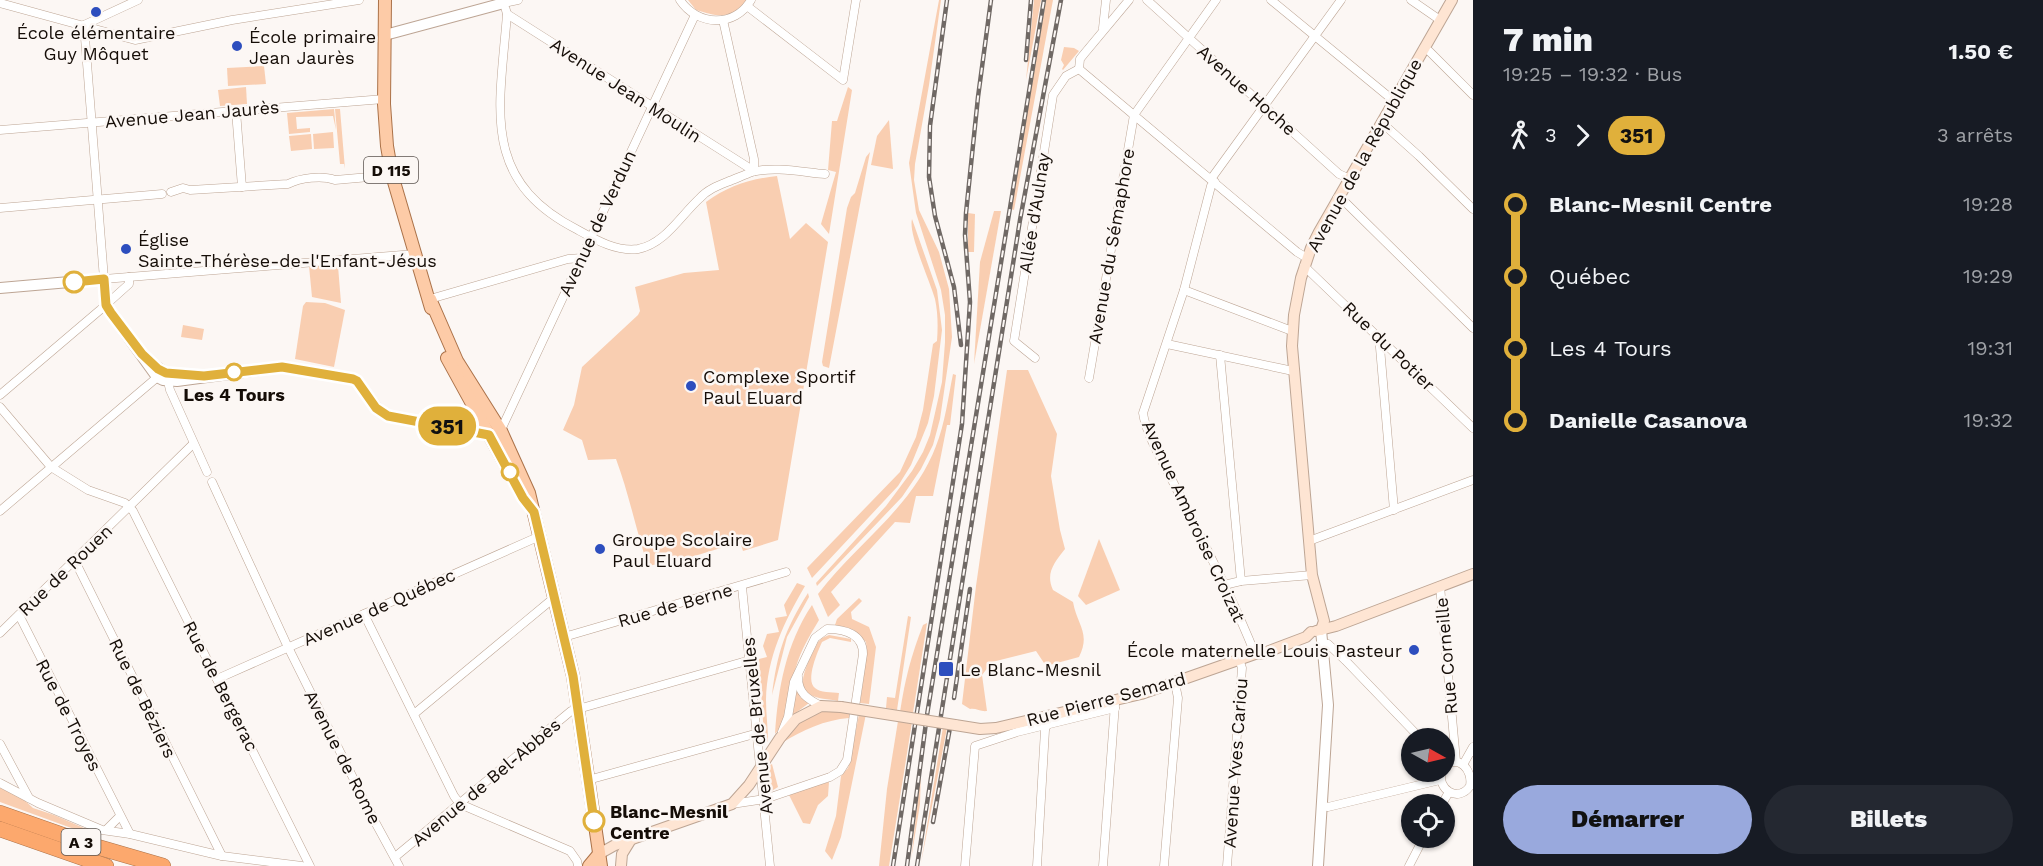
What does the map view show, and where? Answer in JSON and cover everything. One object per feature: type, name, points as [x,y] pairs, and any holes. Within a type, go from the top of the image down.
[{"type":"highway","name":"A 3","points":[[0,813],[94,846],[163,866]]},
{"type":"highway","name":"A 3","points":[[0,829],[85,862],[106,866]]},
{"type":"main road","name":"D 115","points":[[385,0],[385,130],[392,175],[430,299],[457,361],[529,493],[555,597],[578,709],[599,860],[607,866]]},
{"type":"main road","name":"Avenue de la République","points":[[1318,630],[1316,612],[1319,603],[1312,575],[1293,371],[1292,331],[1296,297],[1306,262],[1337,198],[1452,0]]},
{"type":"main road","name":"D 115","points":[[430,299],[432,317],[442,347],[482,421],[495,433],[523,498],[534,512]]},
{"type":"main road","name":"Rue Pierre Semard","points":[[821,706],[841,707],[980,729],[996,728],[1115,704],[1239,659],[1264,653],[1302,639],[1318,630],[1473,574]]},
{"type":"main road","points":[[589,866],[615,846],[732,804],[749,785],[780,738],[796,719],[821,706]]},
{"type":"main road","points":[[621,866],[622,854],[630,841]]},
{"type":"street","points":[[84,25],[138,0]]},
{"type":"street","points":[[0,3],[135,40],[232,20],[359,0]]},
{"type":"street","points":[[385,35],[518,0]]},
{"type":"street","points":[[680,0],[694,15],[709,20],[735,17],[743,12],[749,3],[843,80],[856,0]]},
{"type":"street","points":[[1102,30],[1106,0]]},
{"type":"street","points":[[1079,69],[1080,59],[1129,0]]},
{"type":"street","name":"Avenue Hoche","points":[[1147,0],[1340,174],[1348,178]]},
{"type":"street","points":[[1134,115],[1216,0]]},
{"type":"street","points":[[1271,0],[1394,101]]},
{"type":"street","name":"Avenue Ambroise Croizat","points":[[1255,654],[1144,421],[1143,413],[1184,290],[1213,181],[1264,105],[1341,0]]},
{"type":"street","points":[[1411,0],[1440,20]]},
{"type":"street","points":[[505,4],[500,88],[501,131],[506,157],[521,186],[535,201],[552,216],[591,237],[618,248],[638,249],[662,238],[701,196],[714,187],[754,171],[781,170],[825,174]]},
{"type":"street","name":"Avenue Jean Moulin","points":[[505,4],[651,107],[754,171]]},
{"type":"street","name":"Avenue de Verdun","points":[[495,433],[582,258],[694,15]]},
{"type":"street","points":[[723,20],[754,171]]},
{"type":"street","points":[[84,25],[106,305],[118,324],[162,375],[207,472]]},
{"type":"street","points":[[1423,49],[1429,51],[1473,95]]},
{"type":"street","name":"Rue du Potier","points":[[1079,69],[1297,252],[1473,428]]},
{"type":"street","name":"Allée d'Aulnay","points":[[1035,358],[1014,341],[1053,95],[1066,76],[1079,69]]},
{"type":"street","name":"Avenue Jean Jaurès","points":[[0,130],[384,99]]},
{"type":"street","points":[[236,111],[242,187]]},
{"type":"street","name":"Avenue du Sémaphore","points":[[1089,378],[1134,115]]},
{"type":"street","points":[[1381,122],[1473,209]]},
{"type":"street","points":[[171,192],[183,188],[190,190],[242,187],[288,184],[295,180],[329,178],[335,180],[392,175]]},
{"type":"street","points":[[0,208],[162,194]]},
{"type":"street","points":[[1337,198],[1346,203],[1473,328]]},
{"type":"street","points":[[0,288],[282,263],[415,254]]},
{"type":"street","points":[[430,299],[568,259],[582,258]]},
{"type":"street","points":[[0,395],[129,284],[129,277]]},
{"type":"street","points":[[1184,290],[1292,331]]},
{"type":"street","points":[[1379,336],[1394,510]]},
{"type":"street","points":[[1167,344],[1293,371]]},
{"type":"street","points":[[1220,355],[1241,580]]},
{"type":"street","points":[[0,511],[162,375],[204,376],[282,367],[353,379],[357,381],[376,408],[388,416],[495,433]]},
{"type":"street","points":[[0,407],[51,467],[88,490],[129,506]]},
{"type":"street","points":[[457,428],[482,421]]},
{"type":"street","name":"Rue de Rouen","points":[[0,633],[193,444]]},
{"type":"street","points":[[1309,541],[1473,480]]},
{"type":"street","name":"Avenue de Rome","points":[[212,482],[288,647],[399,866]]},
{"type":"street","name":"Rue de Bergerac","points":[[129,506],[310,866]]},
{"type":"street","name":"Avenue de Québec","points":[[217,679],[540,536]]},
{"type":"street","name":"Rue de Béziers","points":[[75,561],[222,856]]},
{"type":"street","name":"Rue de Berne","points":[[564,637],[786,572]]},
{"type":"street","points":[[1224,585],[1241,580],[1312,575]]},
{"type":"street","name":"Avenue de Bruxelles","points":[[742,586],[770,866]]},
{"type":"street","name":"Rue Corneille","points":[[1440,586],[1460,762]]},
{"type":"street","points":[[414,714],[555,597]]},
{"type":"street","points":[[364,614],[453,796],[460,804],[570,850],[578,866]]},
{"type":"street","name":"Rue de Troyes","points":[[19,615],[130,834]]},
{"type":"street","points":[[732,804],[765,799],[830,777],[844,768],[863,654],[861,642],[852,633],[831,629],[822,631],[815,638],[792,688],[788,717],[780,738]]},
{"type":"street","points":[[1318,630],[1328,705],[1318,866]]},
{"type":"street","points":[[1321,643],[1328,644],[1340,654],[1410,728]]},
{"type":"street","name":"Avenue Yves Cariou","points":[[1227,866],[1242,668],[1239,659]]},
{"type":"street","name":"Avenue de Bel-Abbès","points":[[395,857],[571,711],[750,660]]},
{"type":"street","points":[[798,673],[798,687],[801,692],[821,706]]},
{"type":"street","points":[[1164,866],[1178,699],[1175,683]]},
{"type":"street","points":[[1103,866],[1115,704]]},
{"type":"street","name":"Rue Pierre Semard","points":[[965,866],[975,746],[1115,704]]},
{"type":"street","points":[[1037,866],[1047,724]]},
{"type":"street","points":[[588,780],[758,733]]},
{"type":"street","points":[[0,744],[30,799]]},
{"type":"street","points":[[1455,764],[1460,762],[1473,747]]},
{"type":"street","points":[[1441,782],[1449,792],[1460,793],[1471,790],[1472,771],[1460,762]]},
{"type":"street","points":[[11,787],[14,771]]},
{"type":"street","points":[[1322,806],[1432,782]]},
{"type":"street","points":[[0,783],[97,829],[130,834],[222,856],[302,866]]},
{"type":"street","points":[[106,830],[120,816]]},
{"type":"street","points":[[207,852],[211,835]]},
{"type":"street","points":[[1408,866],[1418,848]]},
{"type":"shaded area","points":[[688,0],[747,0],[736,11],[718,15],[696,10]]},
{"type":"shaded area","points":[[939,0],[941,0],[914,180],[919,210],[939,252],[949,289],[952,337],[940,419],[933,445],[921,469],[902,497],[817,586],[816,583],[886,506],[912,471],[930,435],[942,382],[945,315],[941,290],[916,213],[909,163]]},
{"type":"shaded area","points":[[1034,0],[1041,0],[1026,80]]},
{"type":"shaded area","points":[[1046,0],[1053,0],[1014,210],[1011,209]]},
{"type":"shaded area","points":[[1064,47],[1079,51],[1063,70],[1064,65],[1061,60]]},
{"type":"shaded area","points":[[264,66],[266,84],[228,86],[227,68]]},
{"type":"shaded area","points":[[246,87],[247,104],[220,106],[218,90]]},
{"type":"shaded area","points":[[848,87],[852,90],[829,234],[821,224],[836,172],[828,170],[832,121],[837,121]]},
{"type":"shaded area","points":[[334,109],[336,130],[333,116],[296,117],[297,129],[310,128],[310,132],[289,134],[287,113]]},
{"type":"shaded area","points":[[335,109],[340,109],[345,169],[344,164],[340,164]]},
{"type":"shaded area","points":[[889,120],[893,169],[871,165],[877,136]]},
{"type":"shaded area","points":[[333,132],[334,148],[314,149],[313,134]]},
{"type":"shaded area","points":[[311,134],[312,149],[291,151],[289,136]]},
{"type":"shaded area","points":[[870,152],[829,368],[823,366],[822,362],[847,208],[855,193],[866,157]]},
{"type":"shaded area","name":"Complexe Sportif Paul Eluard","points":[[777,176],[790,239],[806,223],[828,242],[778,540],[743,551],[740,542],[737,541],[688,558],[648,566],[616,459],[588,460],[582,440],[563,430],[574,405],[582,367],[638,315],[640,311],[635,287],[684,273],[719,270],[706,202],[739,184]]},
{"type":"shaded area","points":[[994,211],[1001,211],[974,364],[980,262]]},
{"type":"shaded area","points":[[968,213],[975,214],[974,252],[968,252]]},
{"type":"shaded area","points":[[912,219],[937,290],[942,330],[934,396],[928,423],[911,465],[898,486],[812,578],[807,568],[900,472],[916,437],[923,410],[933,344],[937,341],[938,325],[935,299],[916,246]]},
{"type":"shaded area","points":[[336,264],[341,303],[312,297],[309,266]]},
{"type":"shaded area","points":[[306,302],[325,303],[345,310],[334,367],[295,359],[303,306]]},
{"type":"shaded area","points":[[183,325],[204,329],[202,340],[181,337]]},
{"type":"shaded area","points":[[1007,370],[1028,370],[1057,434],[1051,476],[1065,549],[1052,568],[1050,578],[1053,590],[1073,602],[1084,642],[1079,657],[1046,666],[1036,651],[992,662],[982,675],[987,711],[985,711],[970,709],[962,704],[976,586]]},
{"type":"shaded area","points":[[953,374],[956,375],[950,425],[947,425],[933,496],[916,496],[910,523],[895,522],[831,592],[840,605],[828,617],[818,594],[899,506],[926,468],[942,428]]},
{"type":"shaded area","points":[[1099,539],[1120,590],[1086,605],[1078,596]]},
{"type":"shaded area","points":[[797,583],[805,586],[778,640],[767,684],[768,742],[764,737],[759,659],[767,657],[763,646],[767,634],[779,632],[775,618],[787,616],[784,605]]},
{"type":"shaded area","points":[[808,593],[809,597],[787,637],[772,695],[776,666],[783,642],[793,618]]},
{"type":"shaded area","points":[[859,598],[862,601],[851,612],[852,619],[869,627],[876,647],[869,704],[860,703],[867,652],[866,642],[854,630],[835,625],[837,619]]},
{"type":"shaded area","points":[[812,605],[819,620],[798,661],[787,711],[775,734],[778,700],[785,667],[796,635]]},
{"type":"shaded area","points":[[908,616],[911,617],[897,710],[886,708],[887,697],[895,698]]},
{"type":"shaded area","points":[[927,623],[913,713],[900,712],[912,657],[923,625]]},
{"type":"shaded area","points":[[829,635],[851,639],[851,642],[830,638],[822,642],[813,665],[811,679],[817,690],[839,693],[838,701],[812,696],[805,690],[803,684],[803,677],[818,642]]},
{"type":"shaded area","points":[[797,684],[800,697],[809,703],[793,715],[791,714]]},
{"type":"shaded area","points":[[825,711],[850,712],[849,718],[814,726],[782,743],[800,722],[811,715]]},
{"type":"shaded area","points":[[859,714],[866,714],[841,837],[832,860],[825,851],[836,816],[841,776],[850,762]]},
{"type":"shaded area","points":[[898,721],[912,722],[889,866],[879,866],[887,789]]},
{"type":"shaded area","points":[[943,727],[947,728],[921,863]]},
{"type":"shaded area","points":[[772,764],[778,787],[770,792],[767,767]]},
{"type":"shaded area","points":[[921,770],[920,804],[911,860]]},
{"type":"shaded area","points":[[829,782],[828,796],[818,805],[810,824],[803,823],[788,793]]},
{"type":"shaded area","points":[[0,787],[20,796],[33,808],[93,832],[96,837],[0,802]]},
{"type":"railway","points":[[947,0],[930,126],[929,177],[935,216],[954,287],[961,345]]},
{"type":"railway","points":[[893,866],[962,424],[970,302],[965,235],[966,213],[991,0]]},
{"type":"railway","points":[[1026,60],[1031,0]]},
{"type":"railway","points":[[907,866],[927,715],[1044,0]]},
{"type":"railway","points":[[917,866],[1020,220],[1061,0]]},
{"type":"railway","points":[[954,698],[970,589]]},
{"type":"railway","points":[[933,822],[951,722]]},
{"type":"bus line","name":"351","points":[[74,282],[104,279],[106,305],[111,313],[142,354],[158,369],[166,373],[204,376],[282,367],[353,379],[383,414],[489,435],[523,498],[534,512],[573,676],[594,821]]},
{"type":"place","name":"École élémentaire Guy Môquet","points":[[96,12]]},
{"type":"place","name":"École primaire Jean Jaurès","points":[[237,46]]},
{"type":"place","name":"Église Sainte-Thérèse-de-l'Enfant-Jésus","points":[[126,249]]},
{"type":"place","name":"Les 4 Tours","points":[[234,372]]},
{"type":"place","name":"Complexe Sportif Paul Eluard","points":[[691,386]]},
{"type":"place","name":"Groupe Scolaire Paul Eluard","points":[[600,549]]},
{"type":"place","name":"École maternelle Louis Pasteur","points":[[1414,650]]},
{"type":"place","name":"Le Blanc-Mesnil","points":[[946,669]]},
{"type":"place","name":"Blanc-Mesnil Centre","points":[[594,821]]}]
